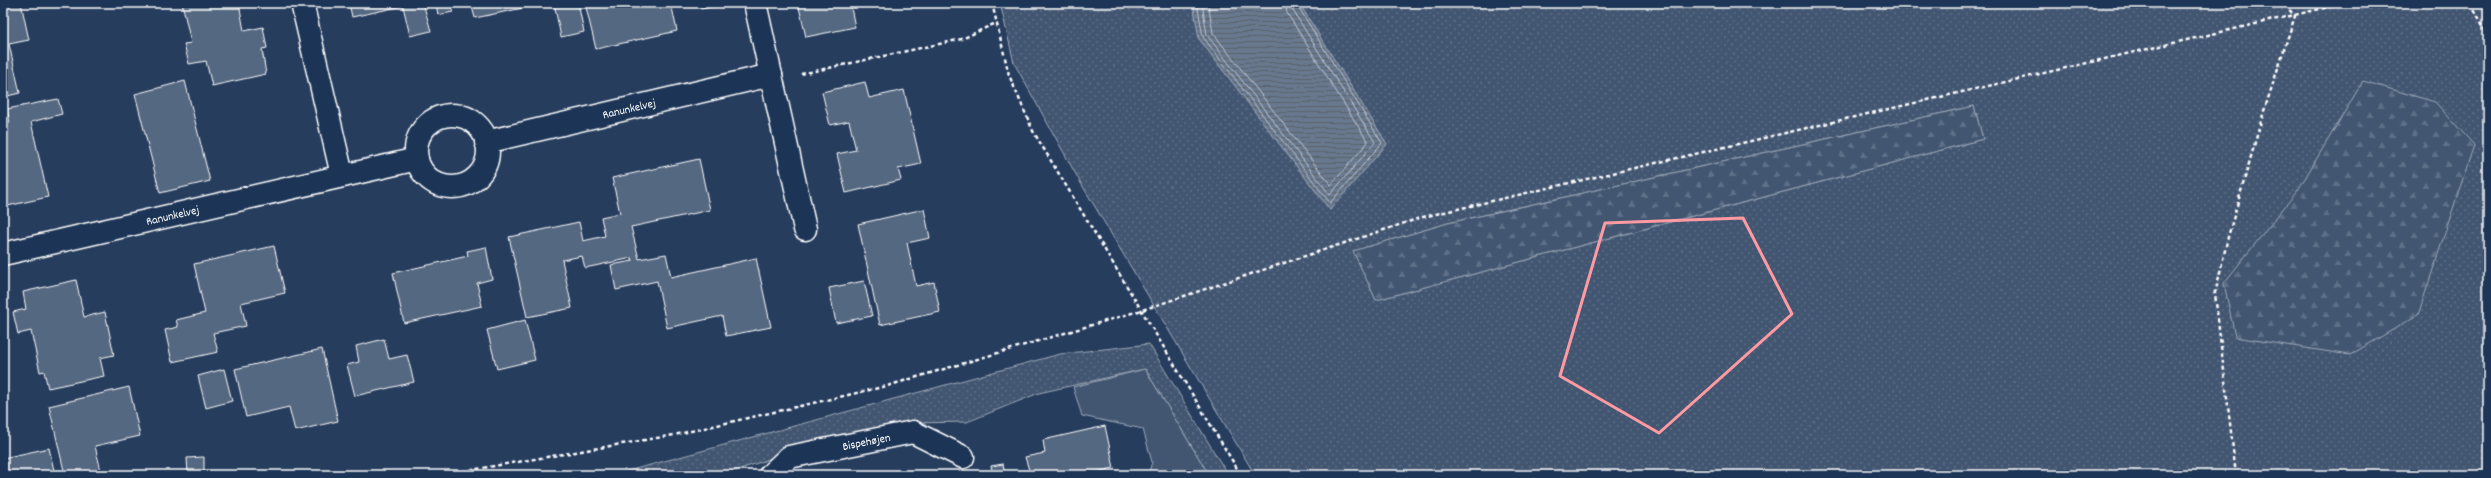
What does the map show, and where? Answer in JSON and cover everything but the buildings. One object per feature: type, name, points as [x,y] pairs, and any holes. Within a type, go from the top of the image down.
[{"type":"street","points":[[302,3],[342,175]]},
{"type":"street","points":[[756,3],[805,229]]},
{"type":"street","name":"Ranunkelvej","points":[[486,142],[772,75]]},
{"type":"street","points":[[449,115],[466,119],[481,131],[486,142],[485,164],[479,174],[460,186],[438,185],[420,170],[416,159],[416,147],[419,136],[427,126],[449,115]]},
{"type":"street","name":"Ranunkelvej","points":[[3,254],[170,217],[342,175],[416,159]]},
{"type":"street","name":"Bispehøjen","points":[[770,475],[790,457],[913,432],[963,457]]},
{"type":"path","points":[[992,3],[1009,75],[1033,131],[1241,475]]},
{"type":"path","points":[[2283,3],[2295,16]]},
{"type":"path","points":[[442,475],[674,434],[887,386],[1142,310],[1423,217],[2346,3]]},
{"type":"path","points":[[2471,3],[2488,35]]},
{"type":"path","points":[[2236,475],[2216,294],[2228,237],[2264,111],[2295,16]]},
{"type":"path","points":[[772,75],[785,78],[962,39],[996,23]]},
{"type":"highlighted area","points":[[1743,218],[1792,314],[1659,433],[1560,376],[1605,223]]},
{"type":"green space","points":[[1000,3],[2488,3],[2488,475],[1255,475],[1079,180],[1014,63]],"holes":[[[1974,106],[1983,139],[1376,300],[1354,251],[1448,223]]]},
{"type":"green space","points":[[2363,81],[2435,102],[2474,145],[2418,315],[2350,355],[2235,337],[2224,283],[2298,190]]},
{"type":"green space","points":[[1974,106],[1983,139],[1376,300],[1353,251],[1448,223]]},
{"type":"green space","points":[[1149,344],[1228,475],[1209,475],[1145,369],[1039,393],[967,422],[914,423],[784,454],[723,475],[613,475],[1060,354]]},
{"type":"green space","points":[[1145,369],[1209,475],[1148,475],[1152,462],[1143,429],[1082,416],[1073,387]]},
{"type":"water","points":[[1193,3],[1299,3],[1387,144],[1330,210],[1199,39]]}]
